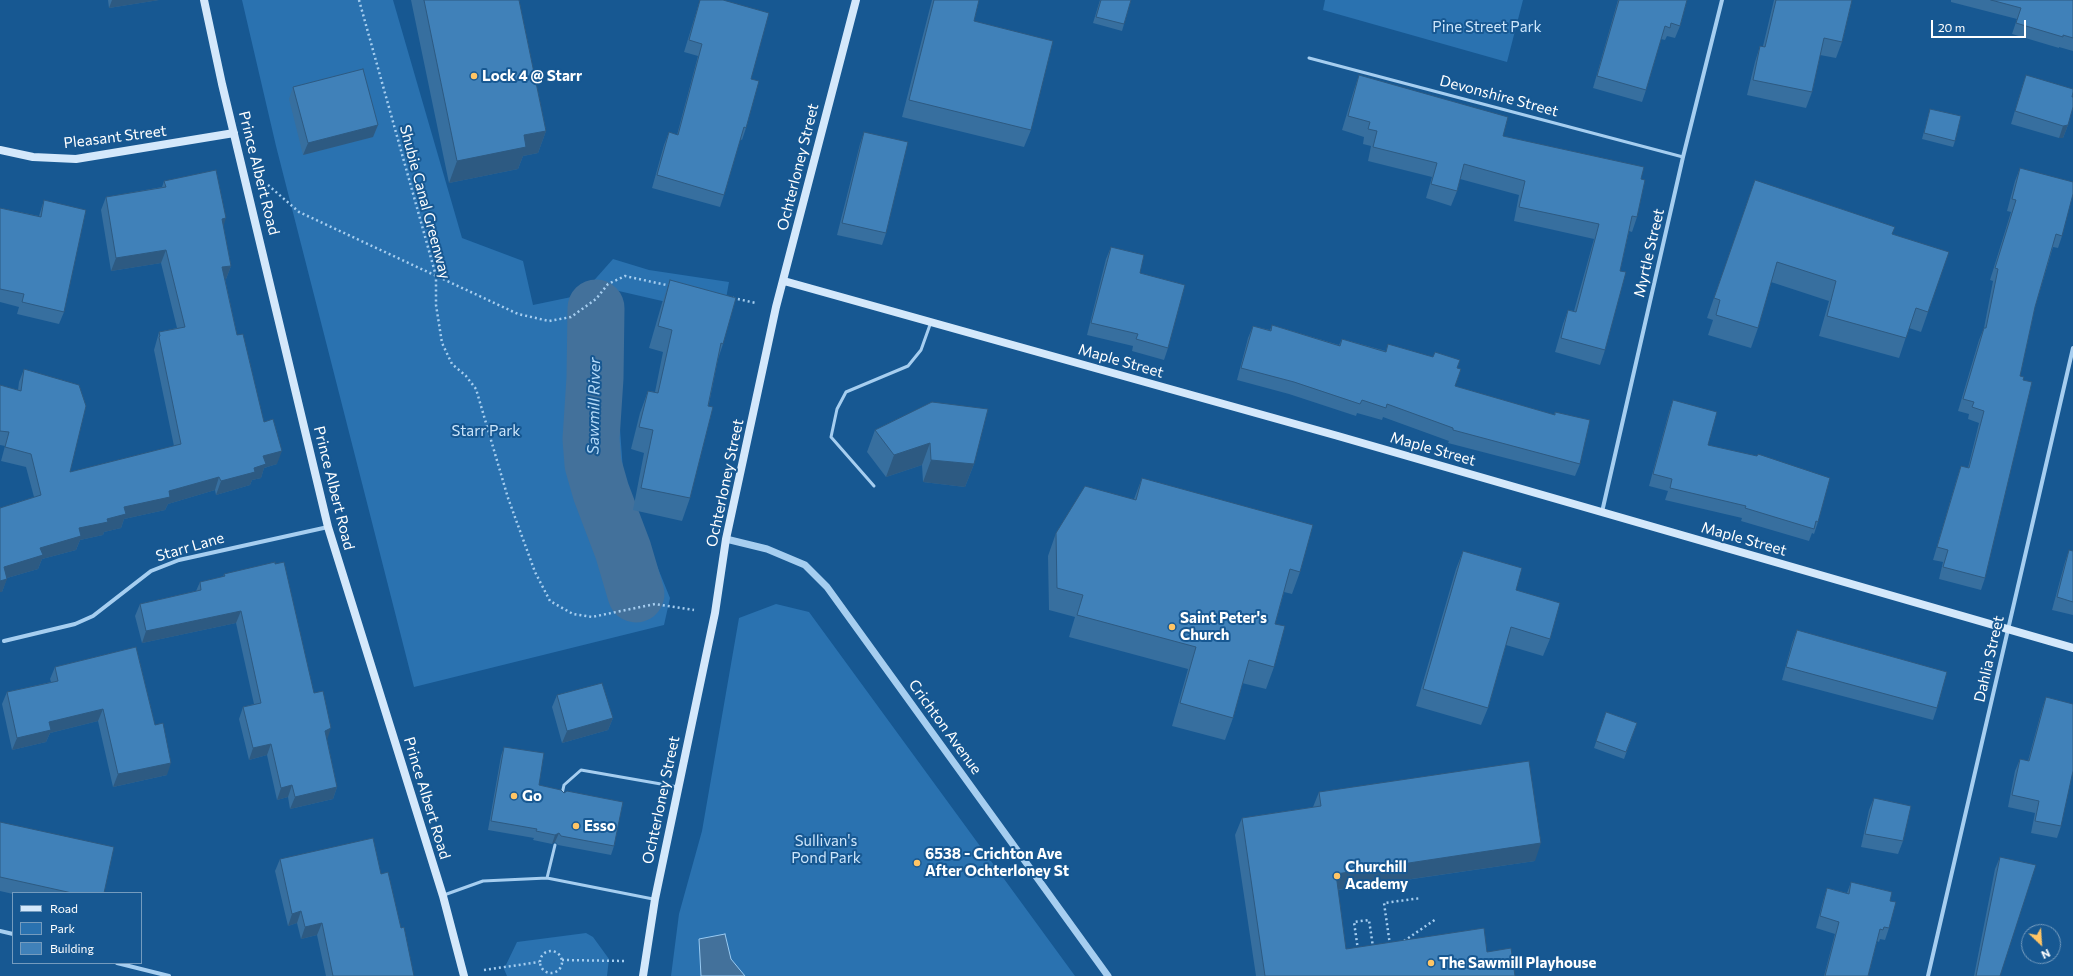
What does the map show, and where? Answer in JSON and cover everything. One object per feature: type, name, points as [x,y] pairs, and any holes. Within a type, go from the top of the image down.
[{"type":"main road","name":"Prince Albert Road","points":[[204,0],[234,133],[328,527],[443,896],[463,974]]},
{"type":"main road","name":"Ochterloney Street","points":[[643,976],[655,899],[714,613],[726,539],[776,307],[856,0]]},
{"type":"main road","name":"Pleasant Street","points":[[0,150],[32,157],[76,159],[234,133]]},
{"type":"main road","name":"Maple Street","points":[[784,280],[1338,436],[2073,648]]},
{"type":"street","name":"Myrtle Street","points":[[1602,512],[1722,0]]},
{"type":"street","name":"Dahlia Street","points":[[1928,976],[2073,348]]},
{"type":"street","name":"Starr Lane","points":[[4,641],[75,624],[93,616],[151,571],[179,560],[328,527]]},
{"type":"street","name":"Crichton Avenue","points":[[726,539],[767,549],[805,565],[827,587],[1108,976]]},
{"type":"street","points":[[0,930],[12,934]]},
{"type":"street","points":[[121,964],[168,976]]},
{"type":"lane","name":"Devonshire Street","points":[[1309,58],[1684,157]]},
{"type":"lane","points":[[874,486],[831,437],[837,409],[846,392],[908,366],[921,350],[931,322]]},
{"type":"lane","points":[[561,799],[564,784],[581,770],[678,787]]},
{"type":"lane","points":[[547,878],[555,845]]},
{"type":"lane","points":[[443,896],[483,881],[547,878],[655,899]]},
{"type":"path","name":"Shubie Canal Greenway","points":[[359,0],[436,276],[436,305],[442,343],[452,364],[466,376],[476,389],[508,498],[534,572],[550,601],[573,614],[592,617],[655,604],[714,613]]},
{"type":"path","points":[[242,162],[299,212],[518,314],[549,322],[572,317],[596,299],[608,284],[625,276],[678,287]]},
{"type":"path","points":[[730,298],[776,307]]},
{"type":"path","points":[[1390,950],[1384,903],[1421,898]]},
{"type":"path","points":[[1397,945],[1436,919]]},
{"type":"path","points":[[1359,953],[1354,922],[1369,920],[1374,952]]},
{"type":"path","points":[[551,950],[558,954],[562,960],[560,967],[551,973],[542,969],[539,962],[544,953],[551,950]]},
{"type":"path","points":[[562,960],[645,961]]},
{"type":"path","points":[[463,974],[539,962]]},
{"type":"green space","name":"Starr Park","points":[[242,0],[393,0],[462,238],[523,261],[533,305],[581,295],[613,259],[649,270],[729,282],[723,315],[610,289],[624,485],[670,598],[664,625],[414,687],[276,146]]},
{"type":"green space","name":"Pine Street Park","points":[[1325,0],[1523,0],[1507,62],[1323,10]]},
{"type":"green space","name":"Sullivan's Pond Park","points":[[776,604],[809,612],[1075,976],[671,976],[679,914],[702,831],[739,618]]},
{"type":"green space","points":[[586,933],[593,937],[609,959],[607,976],[507,976],[504,969],[517,942]]},
{"type":"shaded area","points":[[725,934],[731,959],[745,976],[701,976],[699,939]]},
{"type":"building","name":"Lock 4 @ Starr","points":[[424,0],[519,0],[546,131],[524,135],[526,147],[457,161]]},
{"type":"building","points":[[700,0],[723,0],[769,13],[751,79],[759,81],[746,128],[744,127],[724,195],[657,175],[669,132],[678,135],[702,44],[689,40]]},
{"type":"building","points":[[934,0],[979,0],[974,21],[1053,41],[1031,130],[909,100]]},
{"type":"building","points":[[1101,0],[1131,0],[1124,24],[1096,17]]},
{"type":"building","points":[[1619,0],[1687,0],[1680,26],[1671,23],[1670,28],[1665,26],[1646,90],[1597,76]]},
{"type":"building","points":[[1776,0],[1852,0],[1842,42],[1824,38],[1812,92],[1753,80],[1760,46],[1765,47]]},
{"type":"building","points":[[1991,0],[2073,0],[2073,38],[2063,35],[2063,37],[2016,23],[2021,8]]},
{"type":"building","points":[[363,69],[378,125],[308,143],[293,87]]},
{"type":"building","points":[[1359,75],[1508,117],[1503,136],[1644,167],[1641,179],[1645,180],[1637,217],[1632,216],[1620,271],[1626,272],[1605,350],[1561,338],[1568,310],[1576,312],[1599,224],[1519,207],[1525,181],[1464,164],[1457,191],[1431,184],[1437,163],[1373,147],[1377,131],[1368,129],[1370,122],[1348,116]]},
{"type":"building","points":[[2026,75],[2073,89],[2073,107],[2068,125],[2063,126],[2015,111]]},
{"type":"building","points":[[1930,109],[1961,116],[1955,141],[1924,133]]},
{"type":"building","points":[[864,132],[908,142],[886,233],[842,223]]},
{"type":"building","points":[[2020,168],[2073,182],[2073,194],[2062,236],[2056,234],[2035,307],[2020,376],[2024,377],[2023,380],[2032,382],[1985,578],[1943,567],[1948,550],[1937,547],[1961,466],[1969,468],[1984,411],[1972,407],[1974,402],[1963,399],[1984,328],[1986,328],[1998,269],[1995,268],[2016,200],[2012,199]]},
{"type":"building","points":[[216,170],[226,218],[222,219],[231,266],[222,267],[237,335],[243,334],[264,422],[273,419],[282,451],[263,456],[266,464],[254,468],[255,472],[221,481],[219,477],[169,491],[170,497],[124,507],[126,514],[107,519],[108,522],[79,528],[81,536],[40,548],[43,555],[4,567],[7,579],[0,581],[0,508],[41,495],[31,454],[5,447],[9,432],[0,431],[0,385],[21,391],[24,369],[79,385],[86,406],[70,472],[181,444],[159,337],[159,332],[185,327],[166,250],[116,258],[106,197],[166,187],[164,181]]},
{"type":"building","points":[[1755,180],[1895,227],[1892,234],[1949,252],[1928,312],[1916,308],[1906,338],[1827,316],[1836,281],[1777,262],[1758,328],[1716,315],[1720,300],[1714,298]]},
{"type":"building","points":[[44,200],[86,210],[64,312],[22,302],[24,294],[0,289],[0,208],[41,217]]},
{"type":"building","points":[[1111,247],[1144,255],[1140,273],[1185,285],[1168,348],[1136,339],[1138,334],[1091,323]]},
{"type":"building","points":[[670,280],[736,298],[723,344],[721,343],[708,406],[713,407],[690,498],[641,488],[653,430],[639,427],[648,391],[658,393],[672,330],[658,326]]},
{"type":"building","points":[[1272,325],[1340,346],[1342,339],[1386,352],[1388,344],[1433,357],[1435,352],[1460,360],[1457,368],[1461,369],[1455,386],[1555,415],[1555,412],[1590,420],[1580,464],[1453,430],[1453,428],[1387,404],[1386,408],[1362,400],[1360,404],[1294,382],[1241,368],[1253,326],[1271,331]]},
{"type":"building","points":[[1673,400],[1717,412],[1708,445],[1757,456],[1758,454],[1830,478],[1818,522],[1816,521],[1814,529],[1745,508],[1746,506],[1670,488],[1672,479],[1653,474]]},
{"type":"building","points":[[932,402],[988,409],[974,464],[931,460],[930,443],[894,455],[875,430]]},
{"type":"building","name":"Saint Peter's Church","points":[[1142,478],[1313,525],[1300,572],[1290,569],[1275,624],[1285,626],[1274,667],[1249,660],[1233,718],[1180,703],[1196,647],[1077,615],[1083,595],[1057,588],[1056,533],[1085,486],[1136,500]]},
{"type":"building","points":[[2069,550],[2073,551],[2073,602],[2057,597]]},
{"type":"building","points":[[1463,551],[1522,568],[1516,590],[1560,603],[1550,639],[1511,627],[1488,708],[1423,689]]},
{"type":"building","points":[[275,562],[275,564],[284,562],[314,693],[323,691],[331,728],[325,731],[337,787],[295,797],[292,785],[281,788],[271,744],[253,748],[243,707],[261,703],[241,611],[146,631],[140,604],[201,590],[200,582],[225,576],[224,574]]},
{"type":"building","points":[[1797,630],[1947,672],[1937,708],[1786,667]]},
{"type":"building","points":[[136,647],[155,725],[163,723],[171,763],[118,774],[103,709],[49,722],[51,730],[17,738],[7,692],[58,681],[55,667]]},
{"type":"building","points":[[602,683],[613,718],[567,731],[557,695]]},
{"type":"building","points":[[2046,697],[2073,704],[2073,771],[2061,826],[2035,821],[2039,801],[2012,795],[2020,759],[2029,761]]},
{"type":"building","points":[[1606,712],[1637,723],[1626,752],[1596,741]]},
{"type":"building","points":[[504,747],[544,753],[539,785],[561,790],[564,793],[567,791],[623,802],[614,846],[561,836],[559,833],[555,835],[536,831],[537,829],[491,821]]},
{"type":"building","name":"Churchill Academy","points":[[1529,761],[1541,843],[1336,874],[1346,949],[1484,928],[1487,952],[1511,948],[1515,976],[1265,976],[1242,818],[1321,806],[1319,792]]},
{"type":"building","points":[[1874,798],[1911,806],[1903,841],[1865,834]]},
{"type":"building","points":[[0,822],[114,847],[104,892],[68,892],[0,877]]},
{"type":"building","points":[[373,838],[381,874],[388,872],[401,928],[404,927],[414,976],[333,976],[322,923],[305,927],[301,911],[292,914],[280,859]]},
{"type":"building","points":[[2000,857],[2036,865],[2000,976],[1976,976]]},
{"type":"building","points":[[1851,882],[1892,892],[1890,901],[1896,902],[1889,928],[1884,927],[1883,930],[1880,929],[1868,976],[1825,976],[1839,922],[1820,916],[1827,888],[1849,894]]},
{"type":"waterway","name":"Sawmill River","points":[[596,308],[595,378],[591,439],[593,464],[601,492],[623,550],[636,594]]},
{"type":"place","name":"Lock 4 @ Starr","points":[[474,76]]},
{"type":"place","name":"Saint Peter's Church","points":[[1172,627]]},
{"type":"place","name":"Go","points":[[514,796]]},
{"type":"place","name":"Esso","points":[[576,826]]},
{"type":"place","name":"6538 - Crichton Ave After Ochterloney St","points":[[917,863]]},
{"type":"place","name":"Churchill Academy","points":[[1337,876]]},
{"type":"place","name":"The Sawmill Playhouse","points":[[1431,963]]}]
